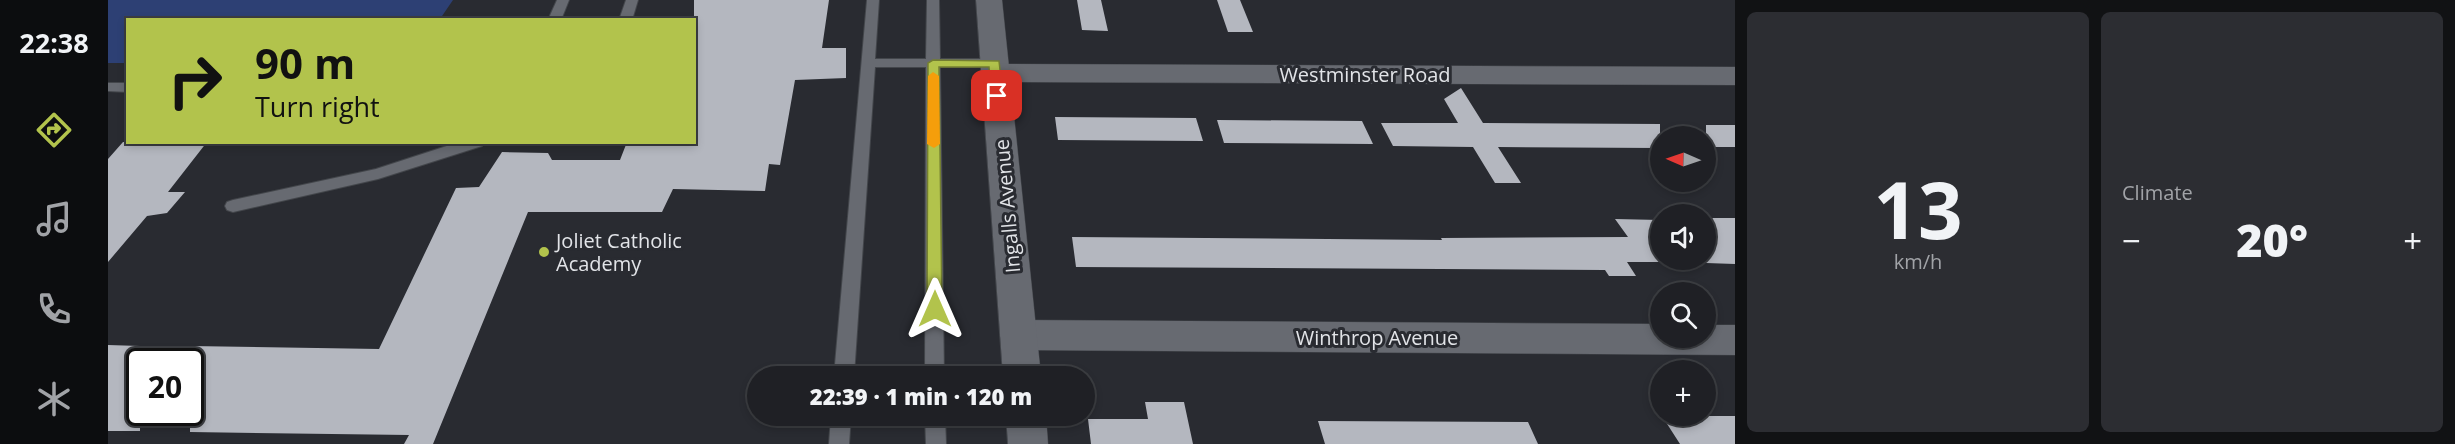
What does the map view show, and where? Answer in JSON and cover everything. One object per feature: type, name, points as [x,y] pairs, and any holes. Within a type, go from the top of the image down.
[{"type":"street","name":"Ingalls Avenue","points":[[989,0],[1021,366]]},
{"type":"street","name":"Westminster Road","points":[[995,68],[1735,75]]},
{"type":"street","name":"Winthrop Avenue","points":[[1018,335],[1735,340]]},
{"type":"street","points":[[1027,426],[1028,444]]},
{"type":"lane","points":[[555,18],[563,0]]},
{"type":"lane","points":[[626,18],[632,0]]},
{"type":"lane","points":[[845,366],[873,0]]},
{"type":"lane","points":[[933,0],[935,366]]},
{"type":"lane","points":[[868,63],[933,63],[995,68]]},
{"type":"lane","points":[[108,87],[126,88]]},
{"type":"lane","points":[[233,206],[378,174],[471,144]]},
{"type":"lane","points":[[838,444],[840,426]]},
{"type":"lane","points":[[935,426],[936,444]]},
{"type":"shaded area","points":[[108,0],[453,0],[441,18],[126,18],[126,63],[108,63]]},
{"type":"building","name":"Joliet Catholic Academy","points":[[694,0],[829,0],[822,48],[846,48],[846,78],[795,80],[780,165],[769,164],[765,191],[673,189],[662,212],[528,212],[433,444],[404,444],[409,435],[190,432],[190,426],[204,426],[204,348],[190,348],[190,346],[379,349],[456,188],[479,187],[502,152],[548,153],[552,160],[620,160],[626,144],[696,144],[696,18],[694,18]]},
{"type":"building","points":[[1077,0],[1101,0],[1108,31],[1082,30]]},
{"type":"building","points":[[1217,0],[1240,0],[1253,32],[1228,32]]},
{"type":"building","points":[[1461,88],[1483,123],[1660,124],[1660,126],[1650,126],[1650,148],[1498,147],[1521,183],[1495,183],[1473,147],[1393,146],[1381,123],[1458,123],[1444,99]]},
{"type":"building","points":[[1055,117],[1196,118],[1203,141],[1058,140]]},
{"type":"building","points":[[1217,120],[1362,121],[1373,144],[1224,143]]},
{"type":"building","points":[[1735,125],[1735,147],[1716,147],[1716,126],[1706,126]]},
{"type":"building","points":[[123,142],[126,144],[205,144],[168,192],[185,192],[167,213],[147,216],[108,262],[108,159]]},
{"type":"building","points":[[1716,218],[1735,218],[1735,264],[1716,263]]},
{"type":"building","points":[[1615,219],[1650,220],[1650,262],[1627,262],[1636,276],[1609,276],[1605,270],[1076,267],[1072,237],[1442,240],[1441,238],[1628,237]]},
{"type":"building","points":[[108,345],[140,346],[140,348],[126,348],[126,426],[140,426],[140,431],[108,431]]},
{"type":"building","points":[[1145,402],[1184,402],[1193,444],[1091,444],[1089,426],[1095,426],[1095,419],[1148,419]]},
{"type":"building","points":[[1716,416],[1735,416],[1735,444],[1680,444],[1668,426],[1716,426]]},
{"type":"building","points":[[1318,421],[1528,422],[1538,444],[1325,444]]},
{"type":"slow traffic","points":[[933,76],[934,144]]},
{"type":"place","name":"Joliet Catholic Academy","points":[[544,252]]},
{"type":"route","points":[[935,309],[933,63],[994,63],[997,96]]}]
